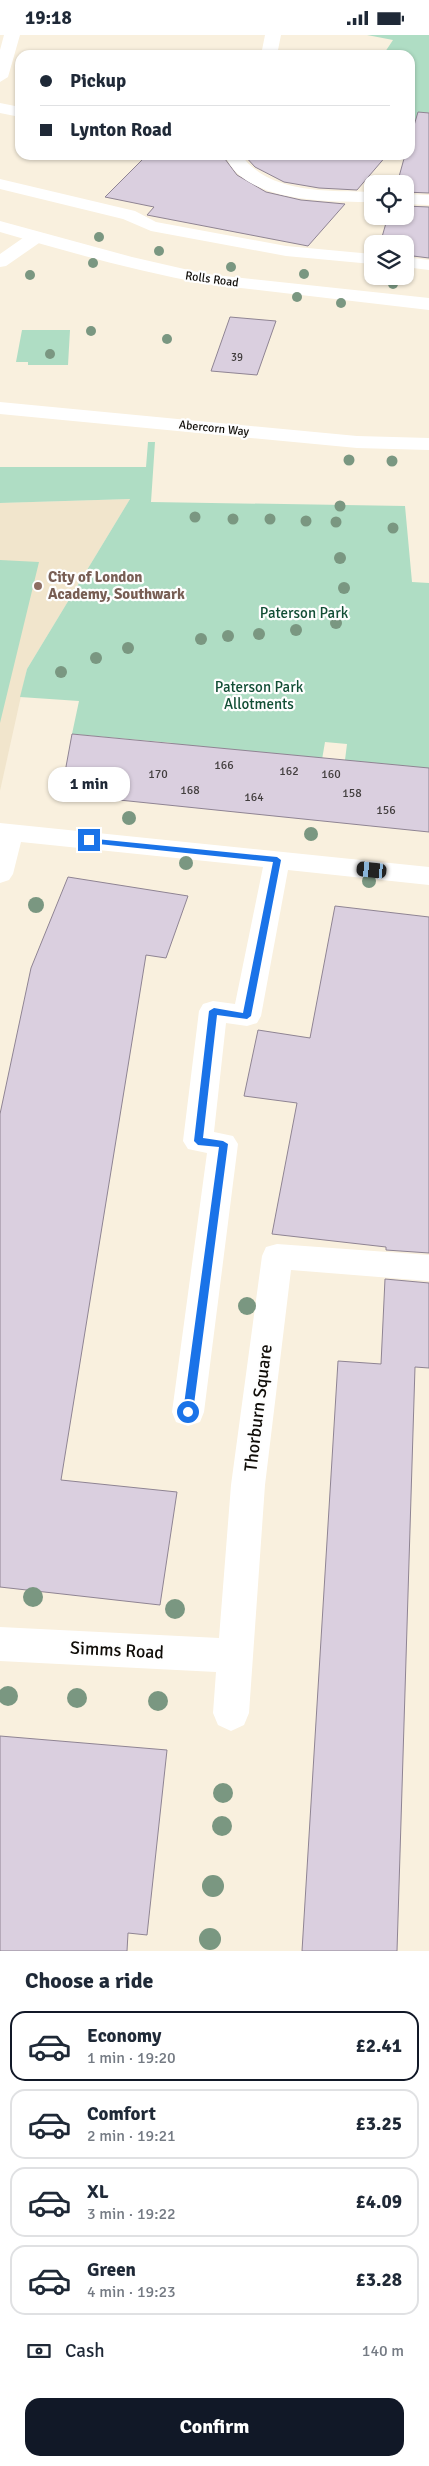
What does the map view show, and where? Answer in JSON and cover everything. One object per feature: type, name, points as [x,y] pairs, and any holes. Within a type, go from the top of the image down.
[{"type":"street","points":[[0,77],[12,35]]},
{"type":"street","points":[[270,50],[273,35]]},
{"type":"street","points":[[0,108],[15,111]]},
{"type":"street","points":[[236,160],[248,174],[276,187],[296,191],[364,196]]},
{"type":"street","points":[[0,184],[129,215],[151,225],[286,251],[364,258]]},
{"type":"street","points":[[414,199],[429,200]]},
{"type":"street","name":"Rolls Road","points":[[0,226],[130,263],[206,279],[429,304]]},
{"type":"street","points":[[0,261],[36,237]]},
{"type":"street","points":[[414,263],[429,265]]},
{"type":"street","name":"Abercorn Way","points":[[0,408],[394,438],[429,444]]},
{"type":"street","points":[[0,875],[5,831],[429,876]]},
{"type":"street","points":[[188,1412],[223,1144],[198,1141],[214,1011],[247,1016],[277,860]]},
{"type":"street","name":"Thorburn Square","points":[[231,1713],[248,1485],[277,1256],[429,1268]]},
{"type":"street","name":"Simms Road","points":[[0,1644],[235,1656]]},
{"type":"shaded area","name":"City of London Academy, Southwark","points":[[130,499],[27,669],[0,791],[0,503]]},
{"type":"green space","points":[[367,35],[429,35],[429,127],[415,125],[415,50],[386,50],[393,40]]},
{"type":"green space","points":[[22,330],[70,330],[68,365],[28,365],[28,362],[16,362]]},
{"type":"green space","name":"Paterson Park","points":[[148,442],[155,442],[151,502],[405,506],[412,582],[429,583],[429,800],[345,760],[347,744],[325,742],[317,789],[238,750],[196,746],[165,773],[173,743],[72,734],[79,701],[20,697],[27,669],[130,499],[0,503],[0,467],[146,467]]},
{"type":"green space","points":[[0,560],[39,562],[0,723]]},
{"type":"building","points":[[418,112],[429,113],[429,193],[414,192],[414,175],[399,175],[404,160],[415,160],[415,122]]},
{"type":"building","points":[[142,160],[226,160],[237,175],[266,192],[301,200],[345,204],[308,246],[147,215],[154,207],[105,197]]},
{"type":"building","points":[[249,160],[383,160],[370,175],[364,175],[364,182],[357,190],[319,188],[284,182],[255,167]]},
{"type":"building","points":[[414,206],[429,207],[429,258],[414,256],[414,235],[383,235],[385,225],[414,225]]},
{"type":"building","points":[[230,317],[276,321],[257,375],[211,371]]},
{"type":"building","points":[[72,734],[429,768],[429,832],[61,794]]},
{"type":"building","points":[[68,877],[188,896],[166,958],[146,955],[61,1480],[177,1492],[160,1605],[0,1587],[0,1114],[31,968]]},
{"type":"building","points":[[335,906],[429,917],[429,1253],[386,1250],[386,1247],[272,1234],[297,1103],[244,1096],[258,1030],[310,1038]]},
{"type":"building","points":[[385,1279],[429,1283],[429,1368],[415,1367],[397,1951],[302,1951],[338,1361],[381,1364]]},
{"type":"building","points":[[0,1736],[167,1750],[147,1935],[128,1933],[127,1951],[0,1951]]},
{"type":"place","name":"City of London Academy, Southwark","points":[[38,586]]},
{"type":"route","points":[[89,840],[277,860],[247,1016],[214,1011],[198,1141],[223,1144],[188,1412]]},
{"type":"park label","name":"Paterson Park Allotments","points":[[259,696]]}]
